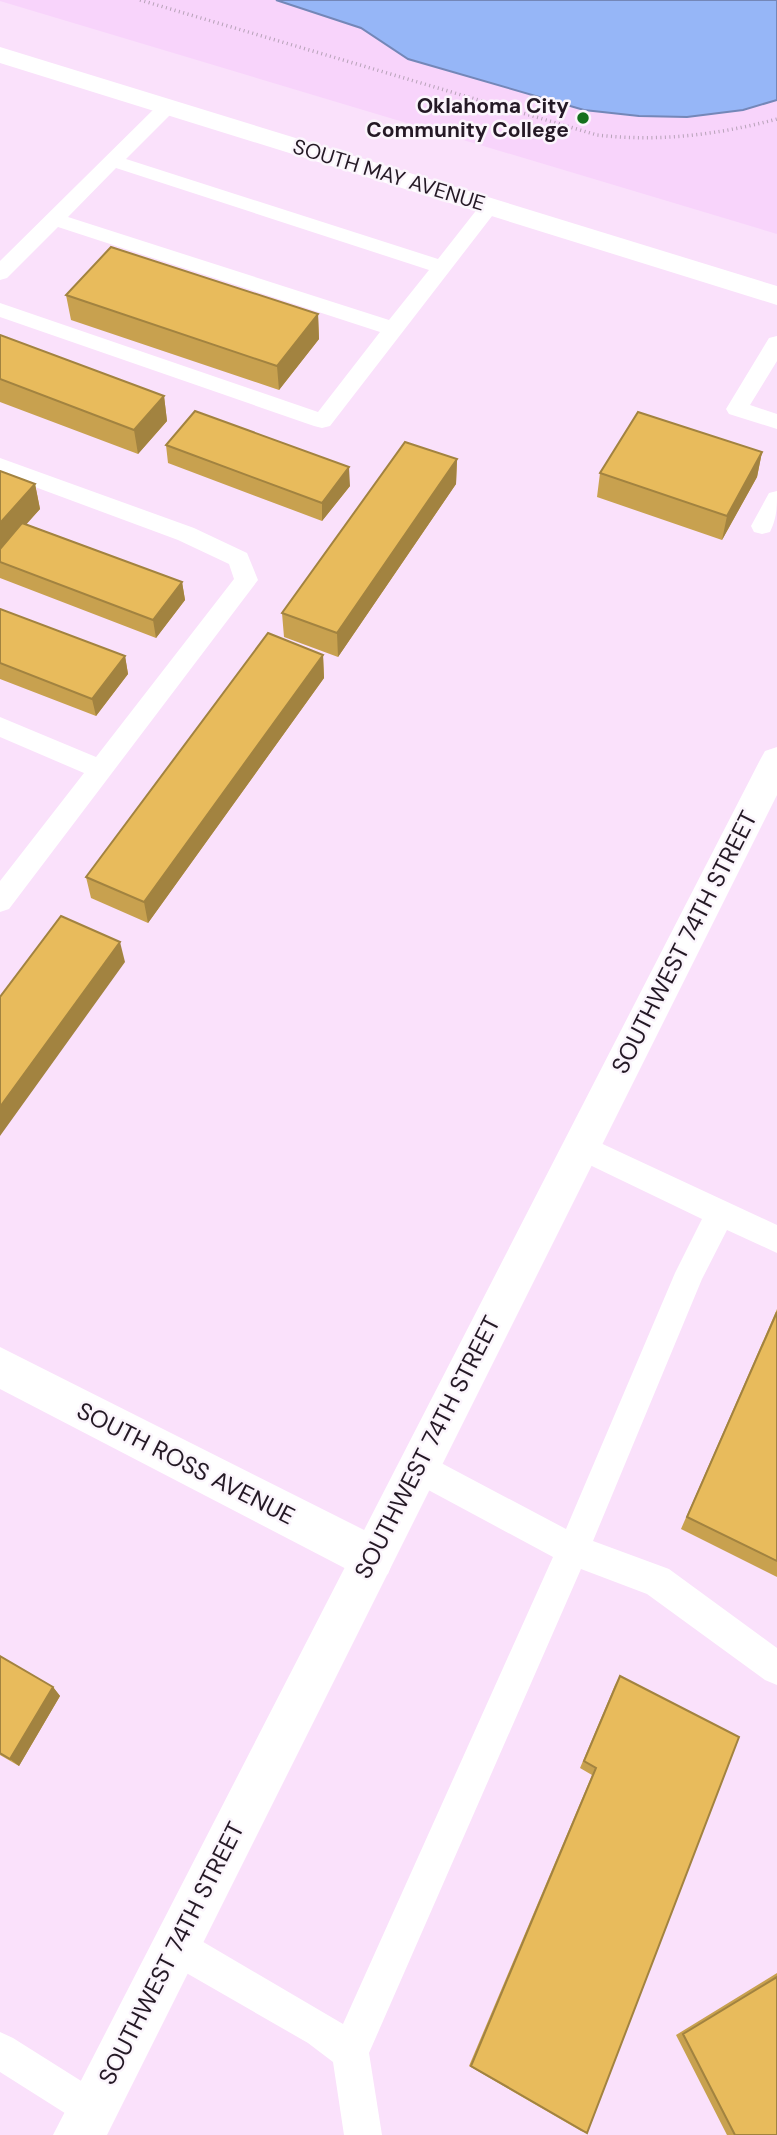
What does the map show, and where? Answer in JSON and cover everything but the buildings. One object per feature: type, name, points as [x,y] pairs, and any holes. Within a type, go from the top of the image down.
[{"type":"main road","name":"SOUTH MAY AVENUE","points":[[0,55],[777,296]]},
{"type":"main road","name":"SOUTHWEST 74TH STREET","points":[[86,2122],[777,760]]},
{"type":"main road","name":"SOUTH ROSS AVENUE","points":[[0,1367],[372,1558]]},
{"type":"lane","points":[[0,273],[167,107]]},
{"type":"lane","points":[[113,161],[442,267]]},
{"type":"lane","points":[[0,310],[322,421],[489,207]]},
{"type":"lane","points":[[54,219],[394,329]]},
{"type":"lane","points":[[777,343],[770,368],[737,409],[777,422]]},
{"type":"lane","points":[[0,466],[186,534],[239,559],[246,580],[0,901]]},
{"type":"lane","points":[[762,526],[777,499]]},
{"type":"lane","points":[[0,727],[102,770]]},
{"type":"lane","points":[[579,1146],[777,1239]]},
{"type":"lane","points":[[363,2135],[350,2052],[573,1550],[690,1273],[720,1213]]},
{"type":"lane","points":[[417,1467],[573,1550],[657,1581],[777,1668]]},
{"type":"lane","points":[[175,1946],[321,2030],[350,2052]]},
{"type":"lane","points":[[0,2051],[86,2122]]},
{"type":"path","points":[[140,0],[597,135],[616,138],[675,137],[716,132],[777,118]]},
{"type":"shaded area","name":"Oklahoma City Community College","points":[[777,0],[777,234],[0,1]]},
{"type":"water","points":[[276,0],[777,0],[777,100],[743,110],[687,117],[639,116],[584,110],[408,59],[361,28]]},
{"type":"place","name":"Oklahoma City Community College","points":[[583,118]]}]
